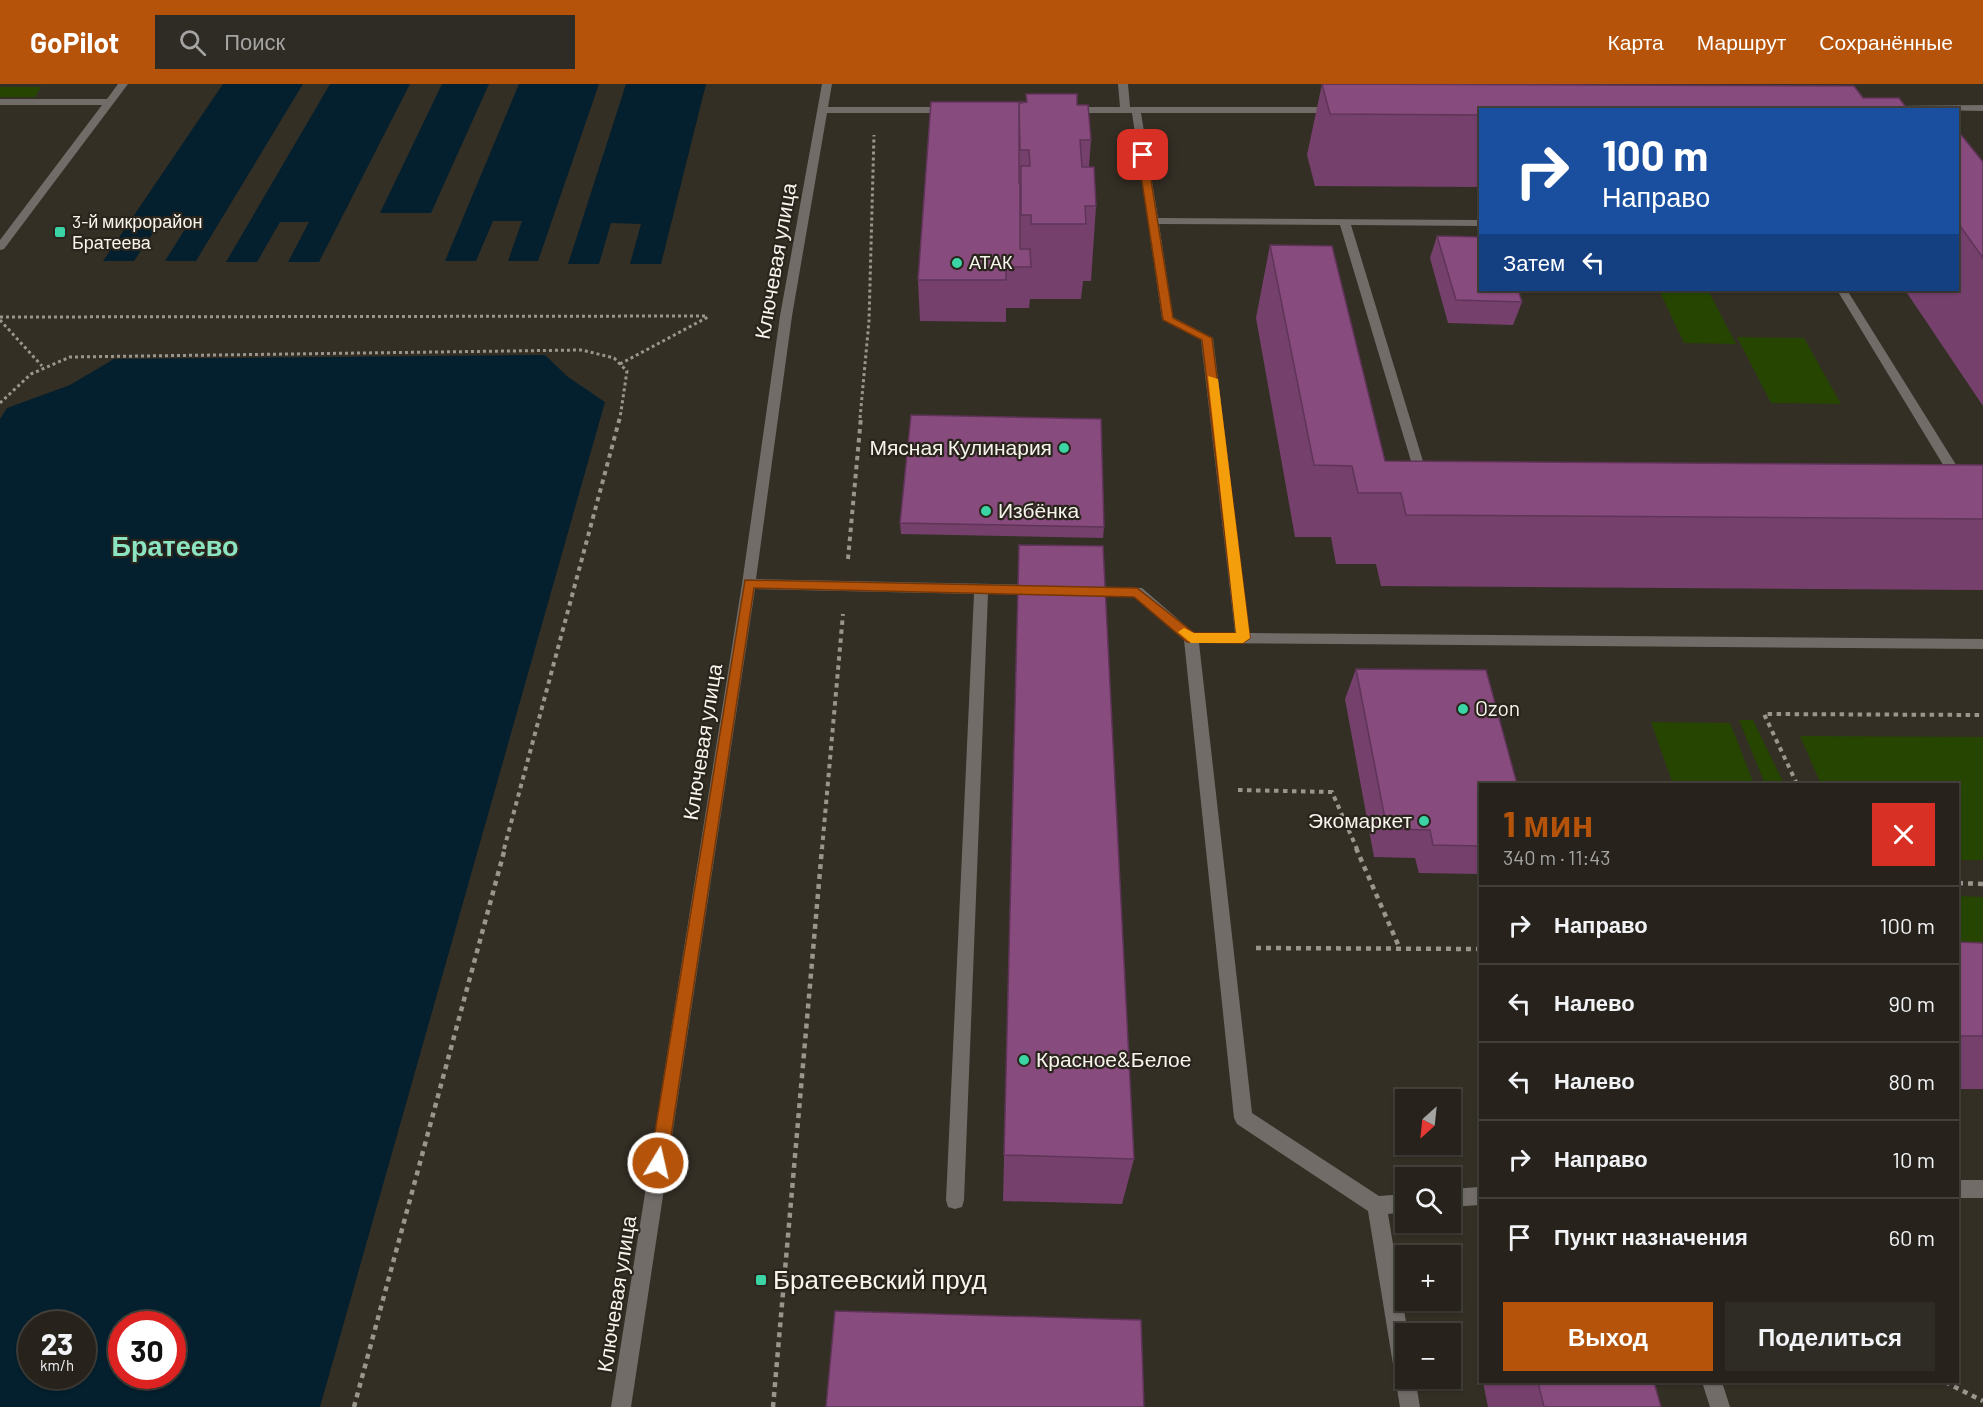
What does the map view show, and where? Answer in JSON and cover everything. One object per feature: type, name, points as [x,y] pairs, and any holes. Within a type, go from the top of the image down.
[{"type":"street","points":[[0,246],[123,84]]},
{"type":"street","name":"Ключевая улица","points":[[621,1407],[749,584],[786,316],[827,84]]},
{"type":"street","points":[[1123,84],[1131,110],[1153,221],[1168,320],[1207,338],[1243,638]]},
{"type":"street","points":[[0,102],[110,102]]},
{"type":"street","points":[[1959,108],[1983,108]]},
{"type":"street","points":[[823,110],[958,110]]},
{"type":"street","points":[[1054,110],[1351,110]]},
{"type":"street","points":[[1153,221],[1479,224]]},
{"type":"street","points":[[1345,223],[1424,484],[1436,484]]},
{"type":"street","points":[[1843,291],[1958,488],[1983,488]]},
{"type":"street","points":[[749,584],[1137,592],[1191,638],[1983,644]]},
{"type":"street","points":[[956,1200],[981,589]]},
{"type":"street","points":[[1191,638],[1243,1118],[1377,1206],[1395,1204]]},
{"type":"street","points":[[1959,1189],[1983,1189]]},
{"type":"street","points":[[1461,1197],[1479,1196]]},
{"type":"street","points":[[1377,1206],[1410,1407]]},
{"type":"street","points":[[1712,1383],[1720,1407]]},
{"type":"path","points":[[773,1407],[869,321],[874,110]]},
{"type":"path","points":[[0,319],[708,316],[620,364]]},
{"type":"path","points":[[0,319],[42,366]]},
{"type":"path","points":[[0,403],[24,377],[42,366],[70,357],[582,350],[614,358],[627,371],[620,419],[354,1407]]},
{"type":"path","points":[[1797,783],[1764,714],[1983,715]]},
{"type":"path","points":[[1207,789],[1332,792],[1400,949]]},
{"type":"path","points":[[1959,883],[1983,884]]},
{"type":"path","points":[[1225,948],[1479,949]]},
{"type":"path","points":[[1947,1383],[1983,1401]]},
{"type":"green space","points":[[0,87],[41,87],[35,97],[0,97]]},
{"type":"green space","points":[[1659,291],[1709,291],[1736,344],[1684,343]]},
{"type":"green space","points":[[1737,337],[1804,338],[1841,404],[1771,403]]},
{"type":"green space","points":[[1739,720],[1753,720],[1784,783],[1765,783]]},
{"type":"green space","points":[[1651,722],[1730,723],[1754,783],[1673,783]]},
{"type":"green space","points":[[1800,736],[1983,737],[1983,860],[1959,860],[1959,783],[1821,783]]},
{"type":"green space","points":[[1959,896],[1983,897],[1983,943],[1959,942]]},
{"type":"water","points":[[223,84],[303,84],[196,261],[165,261],[190,221],[161,221],[134,261],[103,261]]},
{"type":"water","points":[[330,84],[410,84],[319,262],[288,262],[309,222],[280,222],[257,262],[226,262]]},
{"type":"water","points":[[442,84],[489,84],[431,213],[380,213]]},
{"type":"water","points":[[519,84],[599,84],[538,261],[508,261],[522,221],[493,221],[476,261],[445,261]]},
{"type":"water","points":[[626,84],[706,84],[661,264],[630,264],[641,224],[611,223],[599,264],[568,264]]},
{"type":"water","points":[[545,355],[568,377],[605,402],[320,1407],[0,1407],[0,419],[7,408],[70,385],[114,359]]},
{"type":"building","points":[[1322,84],[1854,86],[1863,98],[1899,98],[1906,108],[1479,108],[1479,115],[1330,114]]},
{"type":"building","points":[[1026,94],[1077,94],[1077,105],[1088,105],[1091,140],[1080,140],[1082,167],[1094,167],[1096,206],[1085,206],[1086,224],[1031,224],[1031,215],[1021,215],[1021,166],[1030,166],[1029,150],[1020,150],[1019,103],[1027,102]]},
{"type":"building","points":[[931,102],[1025,102],[1019,103],[1020,249],[1030,249],[1031,267],[1006,267],[1006,280],[918,280]]},
{"type":"building","points":[[1959,132],[1983,162],[1983,258],[1959,224]]},
{"type":"building","points":[[1437,236],[1479,237],[1479,291],[1518,291],[1522,302],[1456,300]]},
{"type":"building","points":[[1270,245],[1332,246],[1385,461],[1983,465],[1983,519],[1406,515],[1401,493],[1358,493],[1352,466],[1314,465]]},
{"type":"building","points":[[911,415],[1101,419],[1104,527],[900,523]]},
{"type":"building","points":[[1019,545],[1103,546],[1134,1159],[1004,1155]]},
{"type":"building","name":"Экомаркет","points":[[1356,669],[1486,670],[1517,783],[1479,783],[1479,846],[1433,845],[1430,830],[1387,829]]},
{"type":"building","points":[[1959,942],[1983,943],[1983,1036],[1959,1036]]},
{"type":"building","points":[[835,1311],[1141,1320],[1144,1407],[826,1407]]},
{"type":"building","points":[[1538,1383],[1654,1383],[1661,1407],[1544,1407]]},
{"type":"slow traffic","points":[[1184,632],[1191,638],[1243,638],[1212,379]]},
{"type":"place","name":"3-й микрорайон Братеева","points":[[60,232]]},
{"type":"place","name":"АТАК","points":[[957,263]]},
{"type":"place","name":"Мясная Кулинария","points":[[1064,448]]},
{"type":"place","name":"Избёнка","points":[[986,511]]},
{"type":"place","name":"Ozon","points":[[1463,709]]},
{"type":"place","name":"Экомаркет","points":[[1424,821]]},
{"type":"place","name":"Красное&Белое","points":[[1024,1060]]},
{"type":"place","name":"Братеевский пруд","points":[[761,1280]]},
{"type":"district","name":"Братеево","points":[[175,547]]},
{"type":"route","points":[[658,1163],[749,584],[1137,592],[1191,638],[1243,638],[1207,338],[1168,320],[1143,155]]}]
